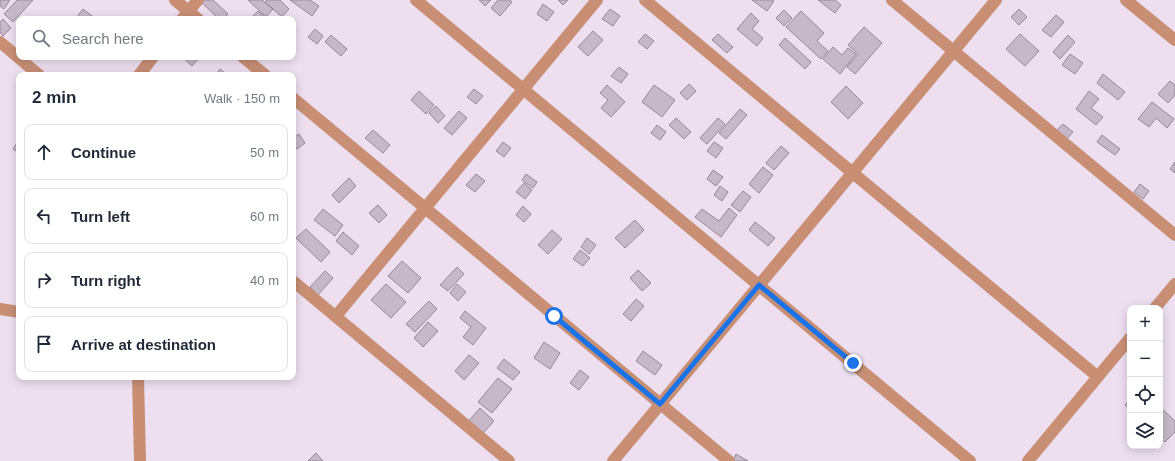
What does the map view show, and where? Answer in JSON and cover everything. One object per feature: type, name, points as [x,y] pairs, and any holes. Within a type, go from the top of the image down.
[{"type":"street","points":[[175,0],[189,16],[198,0]]},
{"type":"street","points":[[416,0],[970,461]]},
{"type":"street","points":[[336,316],[597,0]]},
{"type":"street","points":[[645,0],[1098,377]]},
{"type":"street","points":[[892,0],[1175,235]]},
{"type":"street","points":[[613,461],[996,0]]},
{"type":"street","points":[[1126,0],[1175,40]]},
{"type":"street","points":[[0,42],[16,56]]},
{"type":"street","points":[[21,60],[35,72]]},
{"type":"street","points":[[141,72],[151,60]]},
{"type":"street","points":[[247,60],[261,72]]},
{"type":"street","points":[[296,101],[729,461]]},
{"type":"street","points":[[296,283],[509,461]]},
{"type":"street","points":[[1158,305],[1175,284]]},
{"type":"street","points":[[0,309],[16,312]]},
{"type":"street","points":[[1028,461],[1128,341]]},
{"type":"street","points":[[138,380],[140,461]]},
{"type":"building","points":[[0,0],[10,0],[4,9],[0,6]]},
{"type":"building","points":[[17,0],[33,0],[18,16],[16,16],[16,19],[13,22],[4,14]]},
{"type":"building","points":[[199,0],[213,0],[228,14],[226,16],[216,16]]},
{"type":"building","points":[[248,0],[262,0],[273,9],[267,16],[265,16]]},
{"type":"building","points":[[267,0],[280,0],[289,9],[283,16],[281,16],[265,2]]},
{"type":"building","points":[[290,0],[310,0],[319,6],[312,16]]},
{"type":"building","points":[[479,0],[491,0],[485,6]]},
{"type":"building","points":[[498,0],[510,0],[512,2],[500,16],[491,8]]},
{"type":"building","points":[[558,0],[568,0],[563,5]]},
{"type":"building","points":[[752,0],[772,0],[774,1],[767,11]]},
{"type":"building","points":[[818,0],[835,0],[841,5],[835,13]]},
{"type":"building","points":[[543,4],[554,12],[547,21],[537,14]]},
{"type":"building","points":[[83,9],[92,16],[78,16]]},
{"type":"building","points":[[610,9],[620,16],[613,26],[602,19]]},
{"type":"building","points":[[1019,9],[1027,17],[1019,25],[1011,17]]},
{"type":"building","points":[[784,10],[792,18],[784,26],[776,18]]},
{"type":"building","points":[[258,11],[264,16],[253,16]]},
{"type":"building","points":[[801,11],[824,33],[817,41],[828,51],[821,59],[786,27]]},
{"type":"building","points":[[751,13],[759,21],[752,29],[763,38],[757,46],[737,29]]},
{"type":"building","points":[[1056,15],[1064,22],[1051,37],[1042,30]]},
{"type":"building","points":[[3,19],[11,28],[3,36],[0,32],[0,22]]},
{"type":"building","points":[[864,27],[882,43],[855,74],[847,67],[858,54],[848,45]]},
{"type":"building","points":[[315,29],[323,36],[317,44],[308,37]]},
{"type":"building","points":[[593,31],[603,40],[588,56],[578,47]]},
{"type":"building","points":[[645,34],[654,41],[647,49],[638,42]]},
{"type":"building","points":[[718,34],[733,47],[727,53],[712,40]]},
{"type":"building","points":[[1020,34],[1039,51],[1025,66],[1006,49]]},
{"type":"building","points":[[331,35],[347,49],[341,56],[325,42]]},
{"type":"building","points":[[1068,35],[1075,42],[1060,59],[1053,52]]},
{"type":"building","points":[[785,38],[811,62],[805,69],[779,45]]},
{"type":"building","points":[[833,47],[842,55],[848,48],[856,54],[840,74],[823,59]]},
{"type":"building","points":[[1070,54],[1083,63],[1075,74],[1062,65]]},
{"type":"building","points":[[185,60],[197,60],[192,66]]},
{"type":"building","points":[[619,67],[628,74],[621,83],[611,76]]},
{"type":"building","points":[[1103,74],[1125,92],[1118,100],[1097,83]]},
{"type":"building","points":[[1170,81],[1175,85],[1175,95],[1168,103],[1158,94]]},
{"type":"building","points":[[689,84],[696,91],[687,100],[680,93]]},
{"type":"building","points":[[607,85],[625,102],[611,117],[601,108],[608,100],[600,93]]},
{"type":"building","points":[[654,85],[675,100],[662,117],[642,102]]},
{"type":"building","points":[[846,86],[863,103],[848,119],[831,102]]},
{"type":"building","points":[[474,89],[483,96],[476,104],[467,97]]},
{"type":"building","points":[[419,91],[434,105],[426,114],[411,100]]},
{"type":"building","points":[[1089,91],[1099,99],[1091,108],[1103,117],[1096,125],[1076,109]]},
{"type":"building","points":[[1152,102],[1174,119],[1167,128],[1156,118],[1149,127],[1138,119]]},
{"type":"building","points":[[436,106],[445,116],[438,123],[429,113]]},
{"type":"building","points":[[740,109],[747,115],[726,139],[719,133]]},
{"type":"building","points":[[459,111],[467,118],[452,135],[444,128]]},
{"type":"building","points":[[676,118],[691,132],[684,139],[669,125]]},
{"type":"building","points":[[718,118],[725,124],[707,144],[700,138]]},
{"type":"building","points":[[1063,124],[1073,132],[1066,140],[1056,131]]},
{"type":"building","points":[[657,125],[666,132],[660,140],[651,133]]},
{"type":"building","points":[[373,130],[390,145],[383,153],[365,138]]},
{"type":"building","points":[[299,134],[305,143],[297,149],[296,148],[296,136]]},
{"type":"building","points":[[1102,135],[1120,149],[1115,155],[1097,142]]},
{"type":"building","points":[[503,142],[511,148],[504,157],[496,151]]},
{"type":"building","points":[[714,142],[723,148],[716,158],[707,151]]},
{"type":"building","points":[[781,146],[789,153],[774,170],[766,163]]},
{"type":"building","points":[[1175,162],[1175,173],[1170,169]]},
{"type":"building","points":[[763,167],[773,175],[759,193],[749,184]]},
{"type":"building","points":[[713,170],[723,177],[716,186],[707,179]]},
{"type":"building","points":[[476,174],[485,181],[475,192],[466,185]]},
{"type":"building","points":[[526,174],[537,182],[533,188],[522,180]]},
{"type":"building","points":[[349,178],[356,186],[339,203],[332,195]]},
{"type":"building","points":[[524,183],[532,190],[525,199],[516,192]]},
{"type":"building","points":[[1140,184],[1149,191],[1143,199],[1134,192]]},
{"type":"building","points":[[720,186],[728,192],[722,201],[714,195]]},
{"type":"building","points":[[743,191],[751,197],[740,212],[731,205]]},
{"type":"building","points":[[378,205],[387,215],[379,223],[369,213]]},
{"type":"building","points":[[523,206],[531,214],[524,222],[516,215]]},
{"type":"building","points":[[729,208],[737,215],[721,237],[695,217],[702,209],[719,221]]},
{"type":"building","points":[[323,209],[343,225],[335,236],[314,220]]},
{"type":"building","points":[[635,220],[644,230],[625,248],[615,238]]},
{"type":"building","points":[[755,222],[775,238],[768,246],[749,230]]},
{"type":"building","points":[[306,229],[330,252],[321,262],[296,238]]},
{"type":"building","points":[[552,230],[562,239],[548,254],[538,245]]},
{"type":"building","points":[[343,232],[359,246],[352,255],[336,241]]},
{"type":"building","points":[[587,238],[596,245],[589,254],[581,247]]},
{"type":"building","points":[[580,250],[590,258],[583,266],[573,259]]},
{"type":"building","points":[[402,261],[421,278],[408,293],[388,276]]},
{"type":"building","points":[[457,267],[464,274],[448,291],[440,285]]},
{"type":"building","points":[[638,270],[651,283],[642,291],[630,278]]},
{"type":"building","points":[[325,271],[333,278],[318,295],[310,287]]},
{"type":"building","points":[[386,284],[406,302],[391,318],[371,300]]},
{"type":"building","points":[[457,284],[466,292],[458,301],[450,293]]},
{"type":"building","points":[[636,299],[644,306],[631,321],[623,314]]},
{"type":"building","points":[[429,301],[437,309],[415,332],[406,324]]},
{"type":"building","points":[[465,311],[486,328],[473,345],[463,337],[471,327],[460,318]]},
{"type":"building","points":[[428,322],[438,331],[423,347],[414,338]]},
{"type":"building","points":[[544,342],[560,353],[550,369],[534,358]]},
{"type":"building","points":[[643,351],[662,365],[655,375],[636,361]]},
{"type":"building","points":[[469,355],[479,363],[464,380],[455,371]]},
{"type":"building","points":[[504,359],[520,372],[513,380],[497,368]]},
{"type":"building","points":[[580,370],[589,377],[579,390],[570,383]]},
{"type":"building","points":[[498,378],[512,389],[492,413],[478,402]]},
{"type":"building","points":[[480,408],[494,421],[477,440],[463,427]]},
{"type":"building","points":[[1163,410],[1175,421],[1175,432],[1165,442],[1163,440]]},
{"type":"building","points":[[316,453],[323,461],[308,461]]},
{"type":"building","points":[[736,454],[748,461],[733,461]]},
{"type":"route","points":[[554,316],[660,404],[759,285],[853,363]]}]
